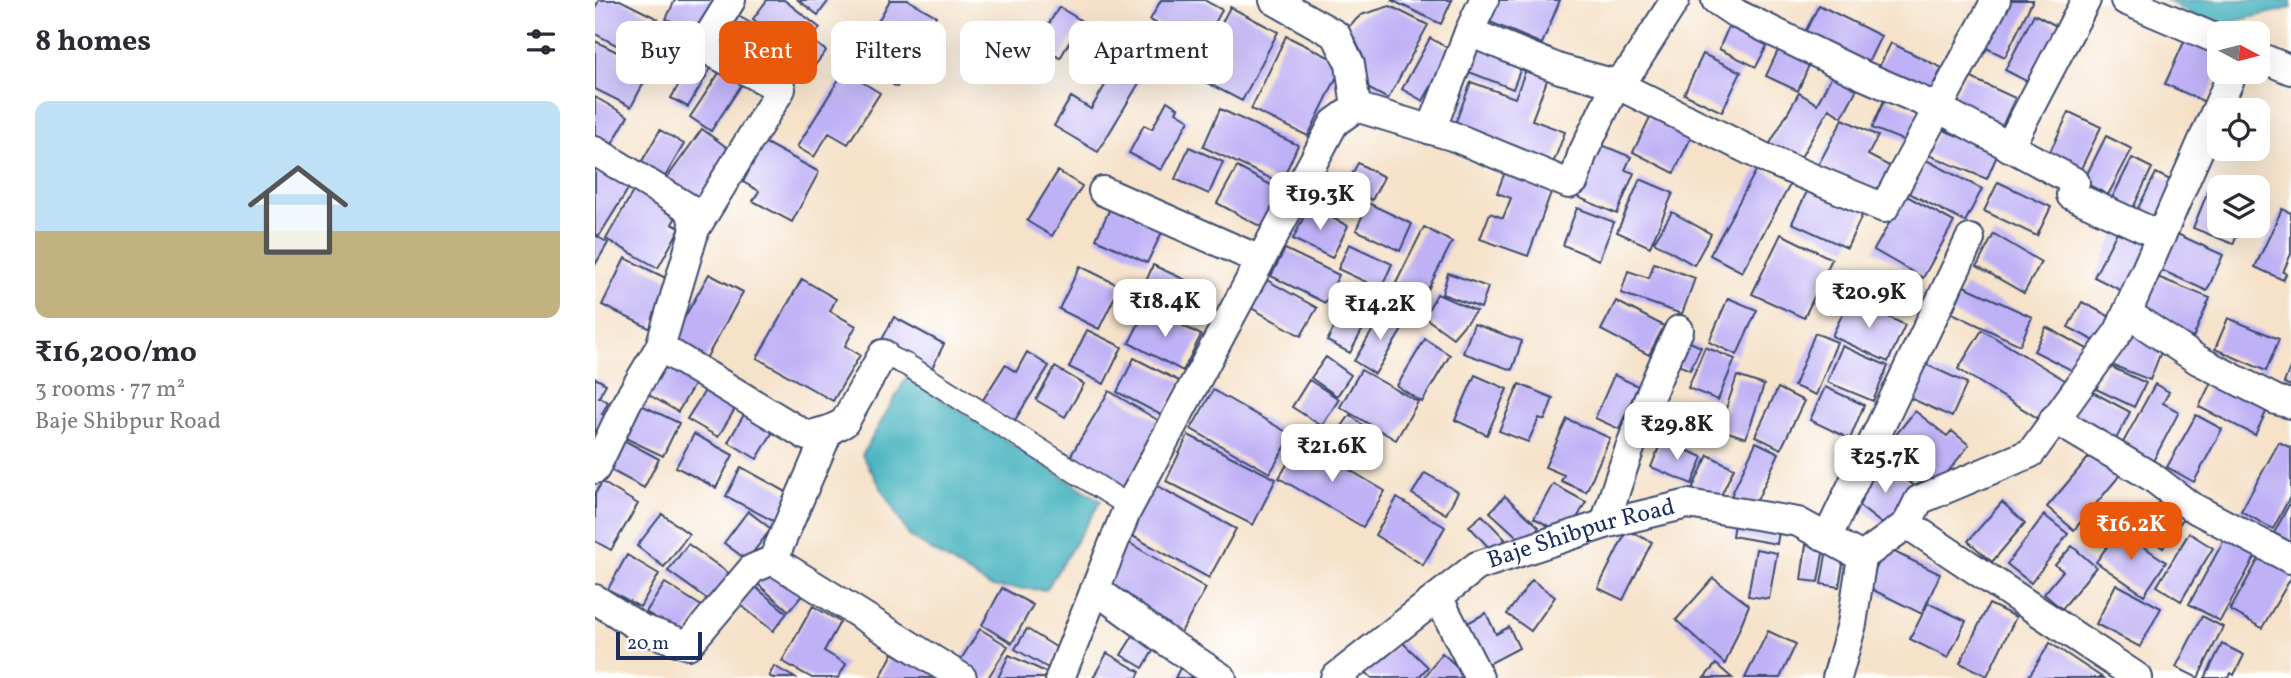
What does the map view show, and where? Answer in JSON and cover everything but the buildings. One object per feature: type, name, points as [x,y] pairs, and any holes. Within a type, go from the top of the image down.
[{"type":"street","points":[[595,469],[627,402],[660,347],[695,229],[781,89],[702,47],[731,0]]},
{"type":"street","points":[[1274,0],[1336,35],[1350,64],[1356,107]]},
{"type":"street","points":[[1431,130],[1468,32],[1484,0]]},
{"type":"street","points":[[1356,107],[1431,130],[1569,184],[1574,181],[1582,155],[1616,84],[1633,66],[1675,0]]},
{"type":"street","points":[[1716,0],[1737,14],[1847,68],[1938,108],[2075,182],[2071,195],[2161,236]]},
{"type":"street","points":[[1468,32],[1560,69],[1616,84],[1769,160],[1884,208],[1996,0]]},
{"type":"street","points":[[2009,147],[2086,0]]},
{"type":"street","points":[[2125,0],[2207,35]]},
{"type":"street","points":[[2270,61],[2291,70]]},
{"type":"street","points":[[1837,678],[1852,624],[1862,557],[1907,524],[1919,500],[2031,453],[2119,331],[2227,84]]},
{"type":"street","points":[[1060,678],[1129,506],[1334,123],[1356,107]]},
{"type":"street","points":[[595,150],[690,209],[695,229]]},
{"type":"street","points":[[1103,191],[1261,260]]},
{"type":"street","points":[[1827,538],[1970,239]]},
{"type":"street","points":[[2127,313],[2198,360],[2276,400],[2291,404]]},
{"type":"street","points":[[1605,524],[1642,414],[1679,330]]},
{"type":"street","points":[[660,347],[807,436],[843,423],[883,354],[908,365],[1129,506]]},
{"type":"street","points":[[2054,419],[2152,477],[2190,506],[2291,559]]},
{"type":"street","points":[[595,599],[642,629],[688,645],[752,569],[773,560],[829,430]]},
{"type":"street","name":"Baje Shibpur Road","points":[[1335,678],[1477,566],[1605,524],[1688,504],[1798,522],[1862,557]]},
{"type":"street","points":[[1907,524],[2138,678]]},
{"type":"street","points":[[773,560],[962,678]]},
{"type":"street","points":[[1095,589],[1222,678]]},
{"type":"street","points":[[1438,597],[1479,678]]},
{"type":"water","points":[[2167,0],[2291,0],[2291,8],[2236,21],[2207,21],[2207,25]]},
{"type":"water","points":[[907,377],[1101,501],[1046,590],[991,587],[909,536],[862,455]]}]
